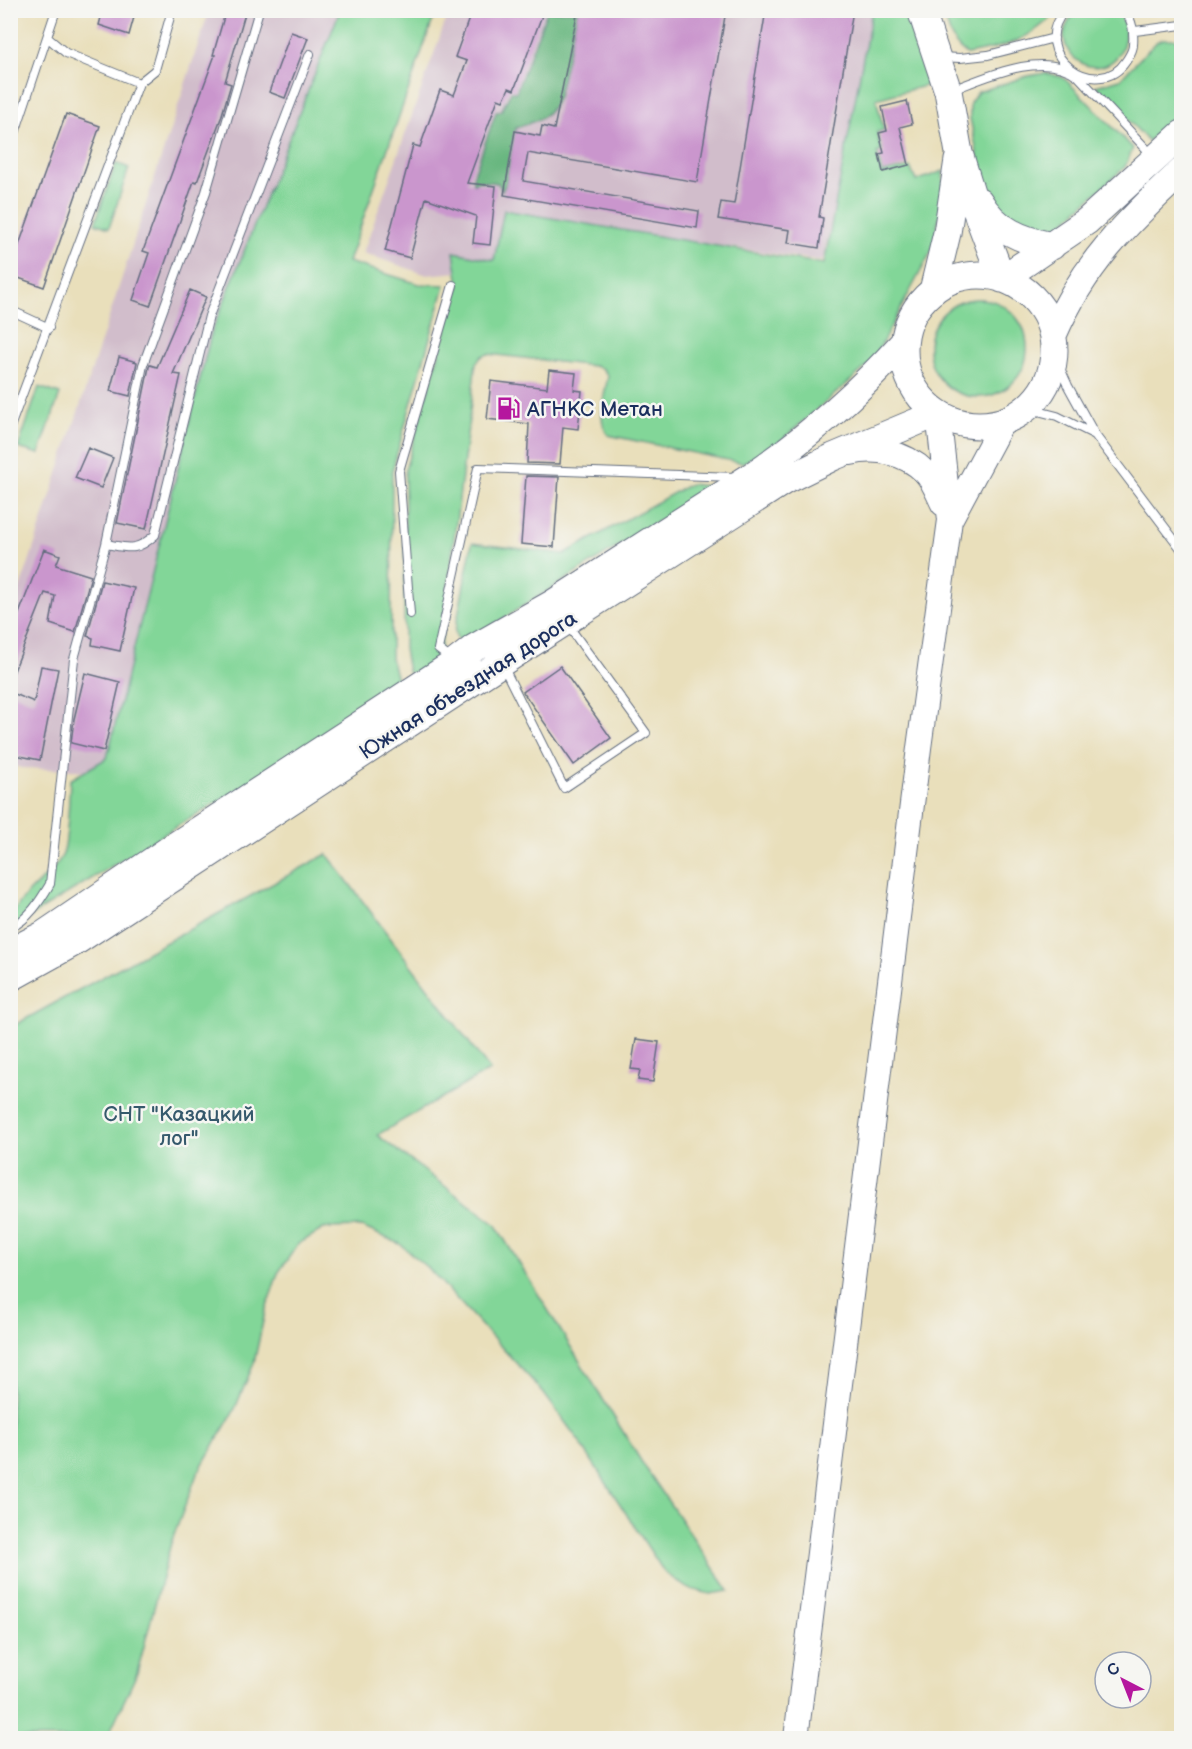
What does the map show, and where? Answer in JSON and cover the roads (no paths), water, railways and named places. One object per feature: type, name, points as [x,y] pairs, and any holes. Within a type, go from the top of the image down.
[{"type":"main road","points":[[921,10],[948,91],[959,153],[979,218],[1002,279]]},
{"type":"main road","points":[[1002,279],[1087,221],[1182,134]]},
{"type":"main road","points":[[959,153],[971,189],[981,206],[994,220],[1009,232],[1026,241],[1052,246]]},
{"type":"main road","points":[[933,291],[947,233],[959,153]]},
{"type":"main road","points":[[1053,345],[1043,310],[1025,291],[1002,279],[978,275],[955,279],[933,291],[919,305],[909,322],[904,342],[905,363],[911,382],[922,400],[938,413],[958,422],[981,425],[1015,415],[1046,385],[1053,345],[1064,308],[1090,267],[1123,227],[1182,171]]},
{"type":"main road","name":"Южная объездная дорога","points":[[10,978],[75,942],[463,673],[474,648],[552,604],[780,456],[838,408],[904,342]]},
{"type":"main road","name":"Южная объездная дорога","points":[[10,952],[43,935],[170,849],[463,673],[501,663],[784,481],[833,457],[938,413]]},
{"type":"street","points":[[796,1738],[916,772],[950,520],[938,413]]},
{"type":"street","points":[[950,520],[1015,415]]},
{"type":"street","points":[[833,457],[867,449],[884,451],[906,459],[925,472],[937,490],[950,520]]},
{"type":"lane","points":[[10,148],[56,10]]},
{"type":"lane","points":[[10,427],[139,83],[155,70],[172,10]]},
{"type":"lane","points":[[10,928],[19,924],[38,904],[50,884],[74,659],[106,544],[143,365],[206,192],[259,10]]},
{"type":"lane","points":[[1065,10],[1058,18],[1054,38],[1060,60],[1078,76],[1155,159]]},
{"type":"lane","points":[[948,91],[1001,71],[1032,65],[1068,68],[1086,77],[1105,76],[1122,66],[1133,50],[1135,31],[1124,10]]},
{"type":"lane","points":[[1135,31],[1182,26]]},
{"type":"lane","points":[[48,38],[66,53],[139,83]]},
{"type":"lane","points":[[937,57],[960,58],[988,55],[1054,38]]},
{"type":"lane","points":[[106,544],[131,549],[143,545],[155,535],[209,316],[310,54]]},
{"type":"lane","points":[[410,614],[399,471],[453,285]]},
{"type":"lane","points":[[10,310],[48,327]]},
{"type":"lane","points":[[1053,345],[1068,386],[1095,435],[1182,550]]},
{"type":"lane","points":[[1015,415],[1057,416],[1095,435]]},
{"type":"lane","points":[[463,673],[438,649],[478,468],[750,477]]},
{"type":"lane","points":[[501,663],[564,788],[646,733],[566,622]]},
{"type":"place","name":"АГНКС Метан","points":[[509,409]]},
{"type":"park label","name":"СНТ \"Казацкий лог\"","points":[[179,1126]]}]
